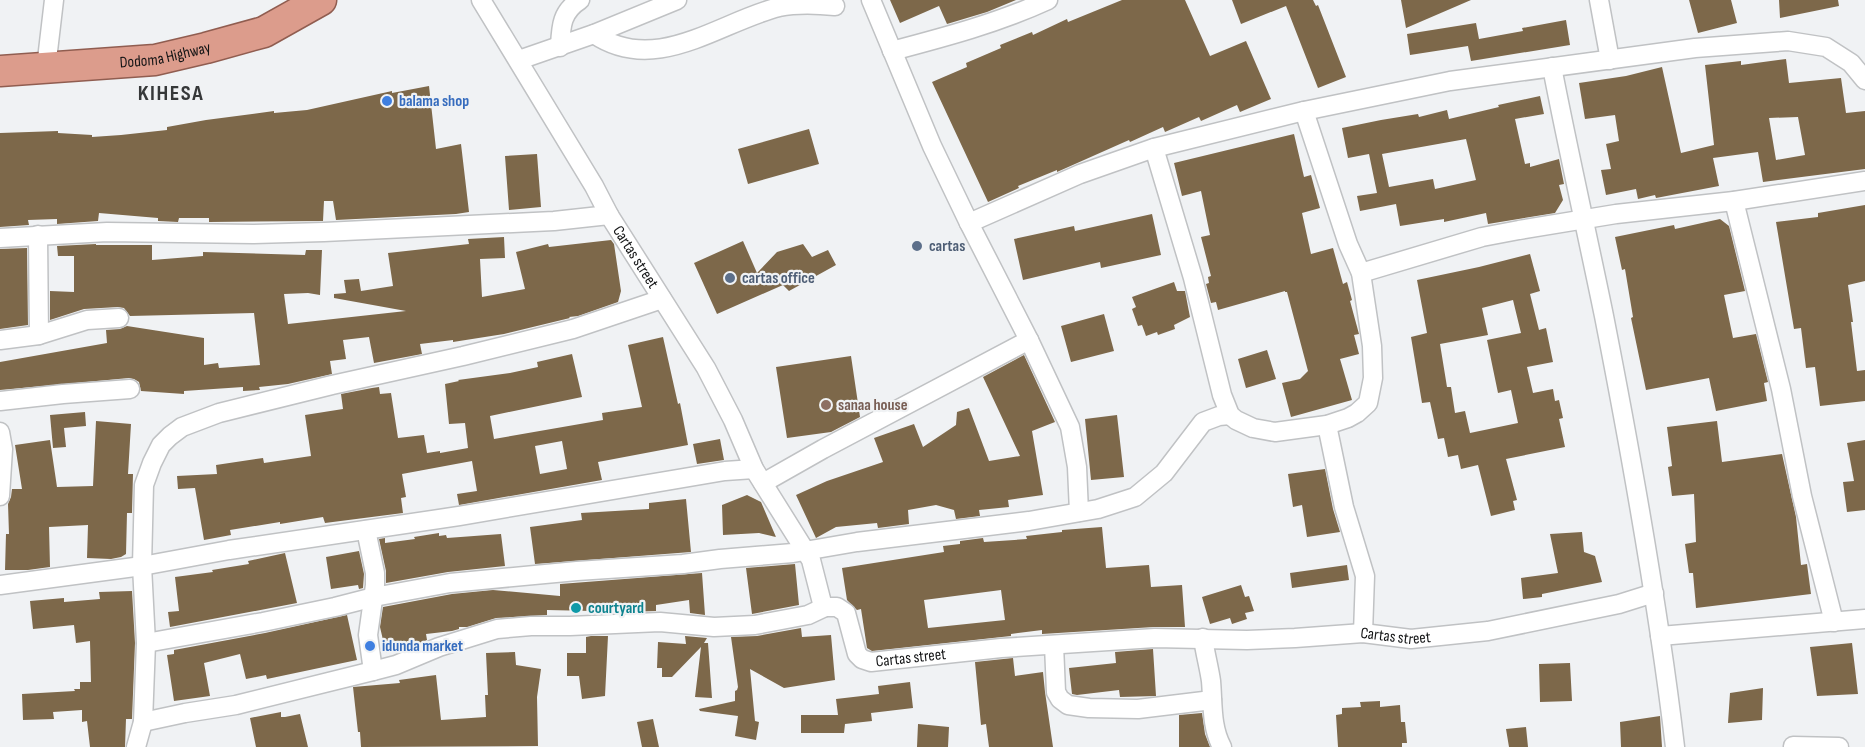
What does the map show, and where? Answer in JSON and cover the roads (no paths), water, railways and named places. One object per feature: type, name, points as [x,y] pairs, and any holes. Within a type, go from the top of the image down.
[{"type":"highway","name":"Dodoma Highway","points":[[0,71],[154,60],[264,32],[321,0]]},
{"type":"street","points":[[46,68],[54,0]]},
{"type":"street","name":"Cartas street","points":[[481,0],[519,60],[609,215],[710,376],[734,420],[759,476],[812,560],[820,600],[825,607],[837,607],[846,613],[854,645],[860,658],[865,661],[888,661],[1001,648],[1155,638],[1247,640],[1364,633],[1410,639],[1488,631],[1619,604],[1654,593]]},
{"type":"street","points":[[560,47],[561,30],[566,11],[580,0]]},
{"type":"street","points":[[519,60],[560,47],[677,0]]},
{"type":"street","points":[[871,0],[932,146],[1070,427],[1077,467],[1079,512]]},
{"type":"street","points":[[892,51],[954,35],[1048,0]]},
{"type":"street","points":[[1599,0],[1610,60]]},
{"type":"street","points":[[594,34],[618,47],[634,50],[659,49],[682,45],[735,22],[779,7],[795,4],[835,6]]},
{"type":"street","points":[[969,224],[1080,174],[1154,148],[1304,111],[1450,81],[1695,48],[1788,42],[1826,47],[1851,63],[1865,80]]},
{"type":"street","points":[[1552,67],[1638,495],[1675,747]]},
{"type":"street","points":[[1154,148],[1193,279],[1222,395],[1230,415],[1253,428],[1275,432],[1327,425],[1357,413],[1368,403],[1373,378],[1372,346],[1361,273],[1348,244],[1304,111]]},
{"type":"street","points":[[1361,273],[1482,237],[1583,219],[1734,201],[1865,181]]},
{"type":"street","points":[[1734,201],[1781,389],[1802,496],[1834,622]]},
{"type":"street","points":[[0,238],[107,232],[253,234],[324,232],[554,221],[609,215]]},
{"type":"street","points":[[38,235],[39,334]]},
{"type":"street","points":[[136,747],[143,722],[146,643],[142,566],[144,485],[161,446],[182,427],[247,405],[573,329],[662,299]]},
{"type":"street","points":[[0,340],[39,334],[87,320],[119,318]]},
{"type":"street","points":[[0,585],[142,566],[725,471],[759,476],[823,449],[1029,340]]},
{"type":"street","points":[[0,400],[130,389]]},
{"type":"street","points":[[146,643],[450,583],[793,553],[1029,521],[1079,512],[1135,497],[1164,473],[1203,422],[1230,415]]},
{"type":"street","points":[[1327,425],[1344,507],[1365,576],[1364,633]]},
{"type":"street","points":[[0,432],[3,449],[0,496]]},
{"type":"street","points":[[366,530],[375,573],[368,635],[373,671]]},
{"type":"street","points":[[143,722],[236,705],[373,671],[496,629],[660,622],[714,627],[755,625],[808,615],[825,607]]},
{"type":"street","points":[[1660,636],[1865,619]]},
{"type":"street","points":[[1203,638],[1211,678],[1217,736],[1222,747]]},
{"type":"street","points":[[1053,645],[1056,692],[1060,699],[1068,705],[1138,709],[1212,700]]},
{"type":"street","points":[[1793,746],[1839,747]]},
{"type":"place","name":"balama shop","points":[[387,101]]},
{"type":"place","name":"cartas","points":[[917,246]]},
{"type":"place","name":"cartas office","points":[[730,278]]},
{"type":"place","name":"sanaa house","points":[[826,405]]},
{"type":"place","name":"courtyard","points":[[576,608]]},
{"type":"place","name":"idunda market","points":[[370,646]]},
{"type":"district","name":"KIHESA","points":[[171,93]]}]
